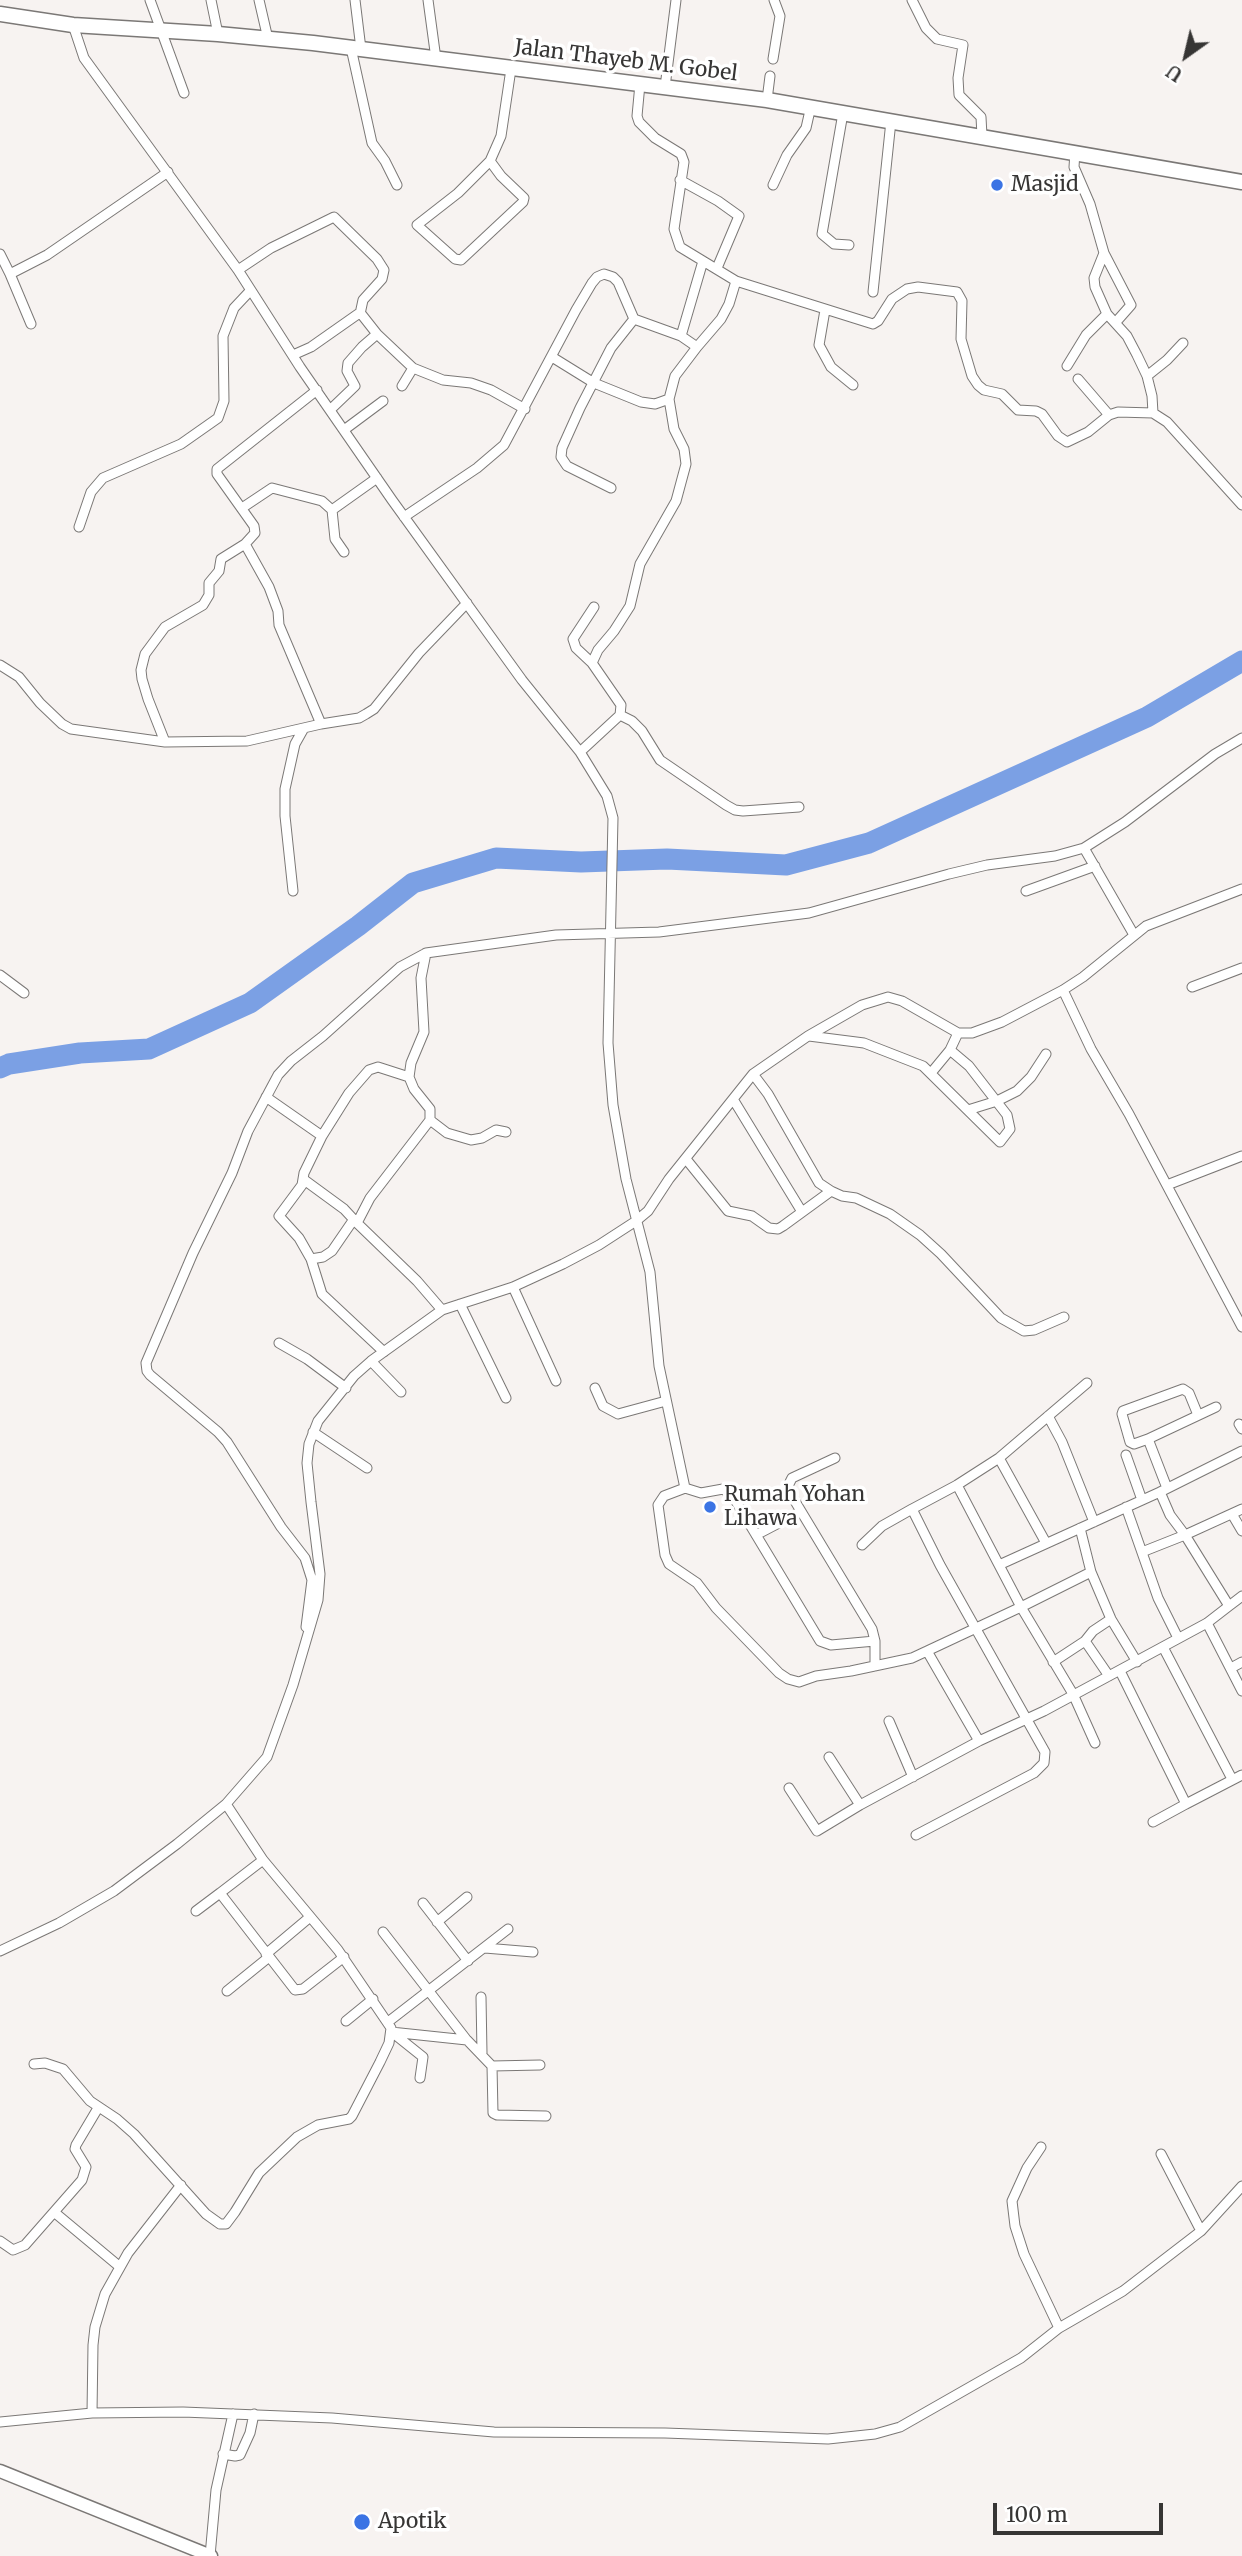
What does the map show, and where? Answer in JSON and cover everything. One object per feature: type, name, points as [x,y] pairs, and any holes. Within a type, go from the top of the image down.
[{"type":"main road","name":"Jalan Thayeb M. Gobel","points":[[0,14],[74,25],[218,34],[356,48],[767,100],[1242,182]]},
{"type":"street","points":[[149,0],[184,93]]},
{"type":"street","points":[[211,0],[218,34]]},
{"type":"street","points":[[258,0],[268,39]]},
{"type":"street","points":[[355,0],[356,48],[372,144],[397,184]]},
{"type":"street","points":[[428,0],[436,59]]},
{"type":"street","points":[[665,87],[676,0]]},
{"type":"street","points":[[773,59],[780,16],[774,0]]},
{"type":"street","points":[[912,0],[926,28],[937,39],[963,45],[958,78],[959,95],[981,117],[982,136]]},
{"type":"street","points":[[74,25],[84,58],[238,270],[404,517],[548,715],[580,752],[607,796],[612,818],[608,1043],[611,1083],[626,1179],[650,1272],[659,1366],[685,1488]]},
{"type":"street","points":[[490,161],[524,198],[523,202],[461,260],[455,259],[416,225],[458,193],[490,161],[501,136],[511,69]]},
{"type":"street","points":[[767,100],[770,76]]},
{"type":"street","points":[[640,84],[637,116],[639,122],[655,138],[681,154],[684,162],[674,230],[680,247],[736,281],[873,324],[878,321],[892,299],[907,289],[918,287],[957,292],[962,301],[963,347],[972,376],[980,388],[1002,394],[1018,410],[1042,414],[1058,436],[1068,442],[1088,432],[1109,415],[1130,411],[1153,414],[1167,422],[1242,505]]},
{"type":"street","points":[[773,185],[787,155],[806,128],[811,106]]},
{"type":"street","points":[[843,113],[822,233],[834,244],[849,246]]},
{"type":"street","points":[[873,292],[891,121]]},
{"type":"street","points":[[1075,152],[1074,167],[1090,204],[1104,253],[1131,305],[1116,322]]},
{"type":"street","points":[[10,274],[47,255],[168,172]]},
{"type":"street","points":[[680,180],[739,216],[717,268]]},
{"type":"street","points":[[238,270],[271,247],[334,216],[377,259],[384,270],[382,279],[362,300],[360,314],[311,347],[293,355]]},
{"type":"street","points":[[1104,253],[1094,278],[1095,287],[1107,314],[1127,336],[1147,376],[1153,414]]},
{"type":"street","points":[[0,254],[31,324]]},
{"type":"street","points":[[681,336],[703,261]]},
{"type":"street","points":[[404,517],[497,453],[504,445],[576,310],[597,277],[604,274],[618,282],[634,319],[681,336],[697,346]]},
{"type":"street","points":[[592,663],[598,650],[630,606],[640,564],[667,519],[683,479],[686,464],[684,449],[674,429],[669,399],[675,376],[721,318],[729,304],[736,281]]},
{"type":"street","points":[[79,527],[91,492],[103,478],[181,444],[218,418],[224,401],[223,336],[234,308],[250,291]]},
{"type":"street","points":[[825,310],[819,345],[831,367],[853,385]]},
{"type":"street","points":[[360,314],[413,368],[443,380],[471,383],[491,390],[525,409]]},
{"type":"street","points":[[1067,366],[1090,330],[1107,314]]},
{"type":"street","points":[[611,488],[567,466],[561,457],[562,448],[611,348],[634,319]]},
{"type":"street","points":[[331,409],[355,386],[347,371],[348,363],[377,334]]},
{"type":"street","points":[[1147,376],[1183,343]]},
{"type":"street","points":[[552,357],[594,383],[641,402],[655,404],[669,399]]},
{"type":"street","points":[[402,386],[413,368]]},
{"type":"street","points":[[1078,379],[1109,415]]},
{"type":"street","points":[[166,742],[142,679],[145,654],[163,629],[203,605],[209,595],[209,583],[219,571],[219,561],[254,537],[256,529],[217,474],[217,468],[317,390]]},
{"type":"street","points":[[344,430],[383,401]]},
{"type":"street","points":[[332,510],[377,478]]},
{"type":"street","points":[[242,508],[272,488],[322,501],[332,510],[335,540],[344,552]]},
{"type":"street","points":[[245,544],[273,597],[279,625],[321,724]]},
{"type":"street","points":[[0,665],[19,677],[40,703],[71,729],[166,742],[247,741],[359,718],[373,709],[419,653],[467,603]]},
{"type":"street","points":[[580,752],[620,715],[621,705],[592,663],[576,648],[573,639],[594,607]]},
{"type":"street","points":[[620,715],[632,721],[642,731],[660,760],[735,810],[799,807]]},
{"type":"street","points":[[293,891],[285,816],[285,789],[295,744],[304,728]]},
{"type":"street","points":[[306,1640],[312,1580],[305,1558],[281,1527],[223,1437],[150,1375],[146,1368],[149,1354],[193,1253],[216,1208],[248,1130],[278,1075],[291,1061],[400,967],[426,953],[556,935],[714,926],[809,913],[949,874],[1055,856],[1084,848],[1125,821],[1214,754],[1242,738]]},
{"type":"street","points":[[1084,848],[1134,935]]},
{"type":"street","points":[[1026,891],[1095,866]]},
{"type":"street","points":[[0,1951],[59,1923],[114,1891],[226,1804],[267,1756],[293,1685],[318,1600],[320,1574],[307,1463],[313,1433],[318,1421],[354,1376],[442,1310],[513,1287],[599,1245],[636,1221],[648,1211],[753,1073],[808,1036],[862,1005],[888,997],[923,1012],[958,1033],[972,1033],[1002,1023],[1063,990],[1134,935],[1163,918],[1242,889]]},
{"type":"street","points":[[310,1259],[323,1257],[332,1251],[430,1120],[430,1109],[414,1089],[409,1077],[411,1063],[424,1032],[421,978],[426,953]]},
{"type":"street","points":[[1192,987],[1242,968]]},
{"type":"street","points":[[0,975],[24,993]]},
{"type":"street","points":[[1063,990],[1091,1049],[1129,1114],[1242,1327]]},
{"type":"street","points":[[931,1073],[950,1050],[958,1033]]},
{"type":"street","points":[[808,1036],[864,1044],[923,1066],[1000,1142],[1010,1129],[1007,1115],[970,1066],[950,1050]]},
{"type":"street","points":[[968,1110],[1017,1091],[1031,1077],[1046,1054]]},
{"type":"street","points":[[384,1352],[322,1294],[310,1259],[299,1238],[279,1216],[296,1195],[322,1136],[344,1100],[369,1070],[378,1067],[409,1077]]},
{"type":"street","points":[[753,1073],[819,1183],[842,1196],[856,1198],[890,1214],[942,1254],[1002,1318],[1024,1331],[1034,1330],[1063,1317]]},
{"type":"street","points":[[266,1097],[322,1136]]},
{"type":"street","points":[[733,1099],[802,1212]]},
{"type":"street","points":[[430,1120],[447,1133],[471,1140],[482,1138],[496,1130],[506,1132]]},
{"type":"street","points":[[1167,1185],[1242,1156]]},
{"type":"street","points":[[686,1159],[728,1212],[752,1216],[769,1227],[778,1229],[831,1191]]},
{"type":"street","points":[[303,1179],[320,1189],[356,1221],[417,1281],[442,1310]]},
{"type":"street","points":[[513,1287],[556,1381]]},
{"type":"street","points":[[460,1304],[506,1398]]},
{"type":"street","points":[[279,1343],[307,1359],[346,1388]]},
{"type":"street","points":[[371,1362],[401,1392]]},
{"type":"street","points":[[862,1545],[889,1521],[957,1485],[999,1458],[1087,1383]]},
{"type":"street","points":[[595,1388],[603,1406],[618,1414],[666,1401]]},
{"type":"street","points":[[1198,1415],[1189,1393],[1183,1390],[1123,1411],[1122,1418],[1130,1442],[1134,1444],[1216,1407]]},
{"type":"street","points":[[1048,1416],[1062,1442],[1094,1522]]},
{"type":"street","points":[[313,1433],[366,1468]]},
{"type":"street","points":[[1148,1439],[1170,1515],[1229,1606]]},
{"type":"street","points":[[999,1564],[1164,1490],[1242,1451]]},
{"type":"street","points":[[1126,1455],[1142,1500]]},
{"type":"street","points":[[835,1458],[792,1478],[788,1483],[788,1491],[873,1629],[875,1666]]},
{"type":"street","points":[[999,1458],[1046,1543]]},
{"type":"street","points":[[957,1485],[1021,1606],[1073,1694],[1095,1743]]},
{"type":"street","points":[[875,1641],[831,1645],[820,1642],[757,1535],[727,1491],[723,1489],[701,1493],[685,1488],[664,1496],[658,1505],[665,1555],[669,1564],[697,1583],[716,1608],[779,1673],[799,1682],[816,1676],[912,1658],[1091,1572]]},
{"type":"street","points":[[1126,1507],[1158,1598],[1178,1638]]},
{"type":"street","points":[[912,1509],[1045,1752],[1044,1763],[1039,1769],[916,1835]]},
{"type":"street","points":[[1142,1552],[1242,1509]]},
{"type":"street","points":[[757,1535],[800,1512]]},
{"type":"street","points":[[1232,1514],[1242,1531]]},
{"type":"street","points":[[1080,1528],[1091,1572],[1111,1619],[1137,1662]]},
{"type":"street","points":[[789,1788],[817,1831],[979,1741],[1137,1662],[1207,1623],[1242,1596]]},
{"type":"street","points":[[1053,1662],[1085,1641],[1093,1630],[1111,1619]]},
{"type":"street","points":[[1207,1623],[1242,1691]]},
{"type":"street","points":[[1085,1641],[1110,1675]]},
{"type":"street","points":[[1163,1647],[1232,1780]]},
{"type":"street","points":[[927,1651],[979,1741]]},
{"type":"street","points":[[1231,1668],[1242,1662]]},
{"type":"street","points":[[1120,1671],[1186,1804]]},
{"type":"street","points":[[889,1721],[913,1777]]},
{"type":"street","points":[[828,1758],[860,1805]]},
{"type":"street","points":[[1153,1822],[1242,1774]]},
{"type":"street","points":[[226,1804],[262,1860],[344,1957],[388,2022],[391,2032],[423,2057],[420,2078]]},
{"type":"street","points":[[196,1911],[262,1860]]},
{"type":"street","points":[[220,1893],[295,1990],[300,1991],[344,1957]]},
{"type":"street","points":[[437,1922],[467,1897]]},
{"type":"street","points":[[423,1903],[468,1961]]},
{"type":"street","points":[[227,1992],[310,1917]]},
{"type":"street","points":[[388,2022],[508,1929]]},
{"type":"street","points":[[383,1932],[466,2039],[492,2066],[493,2113],[546,2116]]},
{"type":"street","points":[[485,1948],[533,1952]]},
{"type":"street","points":[[481,1997],[482,2053]]},
{"type":"street","points":[[346,2021],[373,1999]]},
{"type":"street","points":[[391,2032],[466,2039]]},
{"type":"street","points":[[34,2064],[46,2063],[63,2069],[98,2108],[117,2119],[134,2134],[214,2222],[226,2224],[259,2173],[297,2137],[318,2125],[349,2119],[352,2116],[380,2062],[391,2032]]},
{"type":"street","points":[[492,2066],[540,2065]]},
{"type":"street","points":[[0,2241],[9,2249],[18,2249],[82,2180],[85,2172],[84,2161],[75,2149],[98,2108]]},
{"type":"street","points":[[1041,2147],[1027,2168],[1012,2201],[1015,2226],[1024,2253],[1059,2328]]},
{"type":"street","points":[[1161,2154],[1201,2231]]},
{"type":"street","points":[[92,2413],[91,2366],[95,2327],[105,2294],[146,2228],[181,2185]]},
{"type":"street","points":[[0,2422],[92,2413],[254,2414],[494,2432],[853,2438],[900,2427],[1021,2358],[1059,2328],[1123,2291],[1201,2231],[1242,2186]]},
{"type":"street","points":[[54,2212],[120,2267]]},
{"type":"street","points":[[0,2471],[211,2556],[216,2490],[233,2414]]},
{"type":"street","points":[[223,2454],[240,2455],[254,2414]]},
{"type":"waterway","points":[[0,1068],[9,1064],[80,1053],[149,1049],[250,1003],[413,883],[496,858],[581,862],[667,859],[786,865],[869,843],[1147,717],[1242,661]]},
{"type":"place","name":"Masjid","points":[[997,185]]},
{"type":"place","name":"Rumah Yohan Lihawa","points":[[710,1507]]},
{"type":"place","name":"Apotik","points":[[362,2522]]}]
